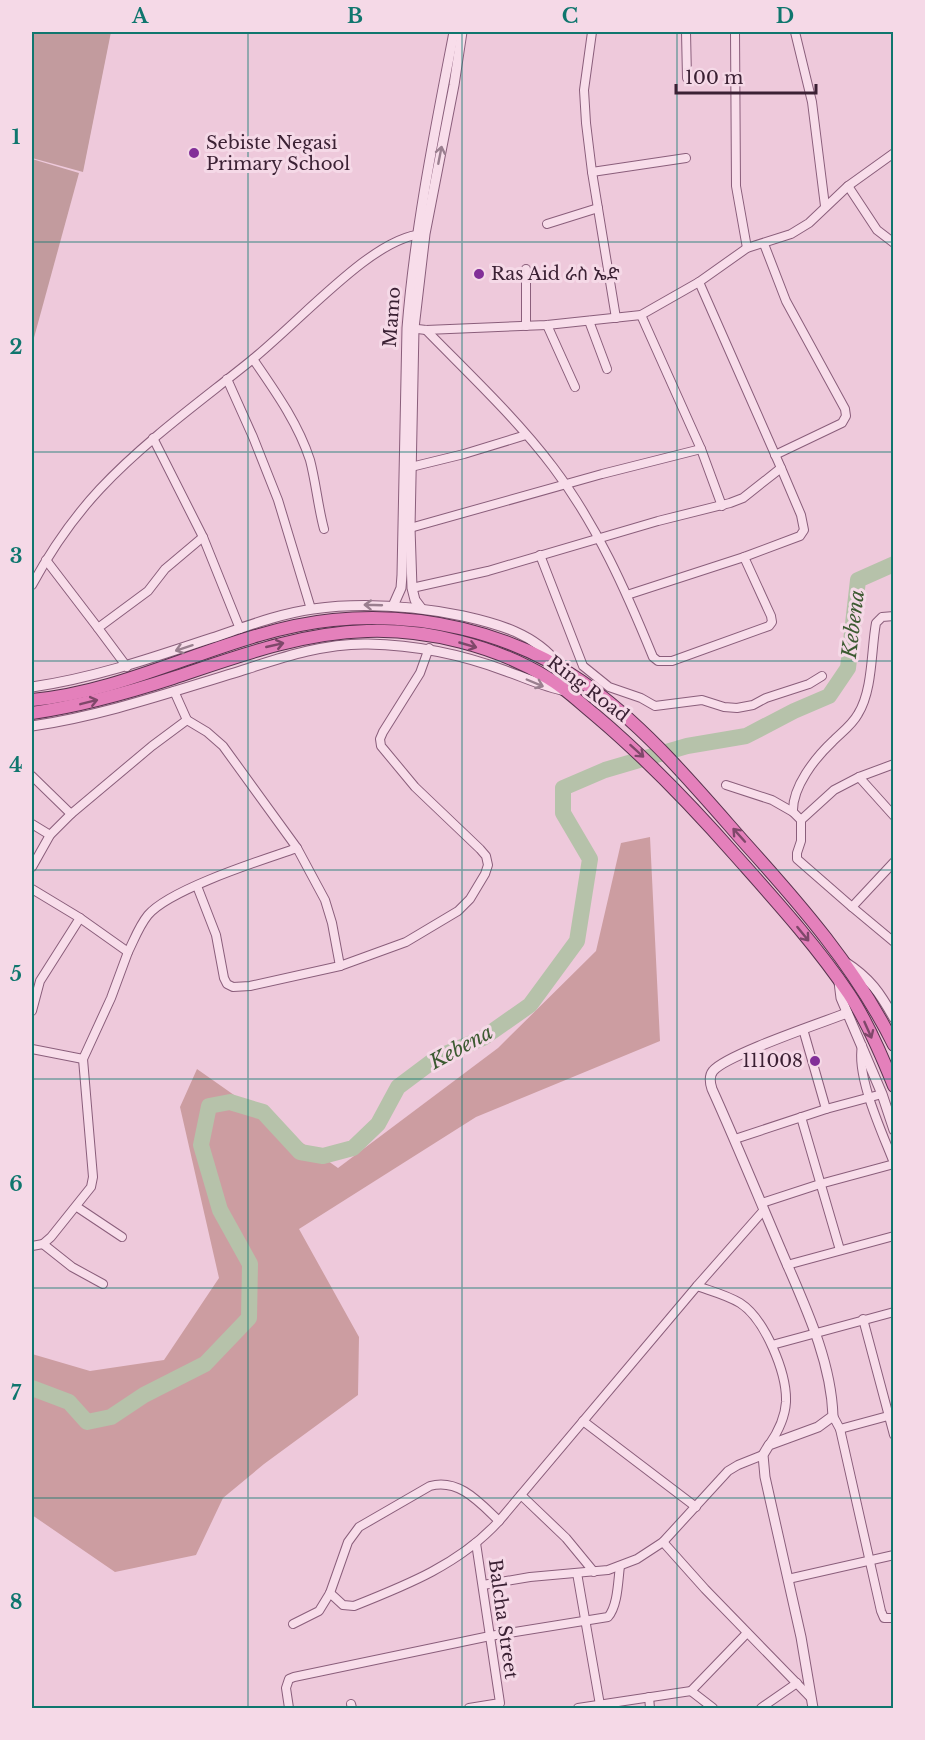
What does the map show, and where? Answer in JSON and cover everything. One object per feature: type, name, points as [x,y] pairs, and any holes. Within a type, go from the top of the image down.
[{"type":"highway","name":"Ring Road","points":[[32,700],[79,692],[273,632],[332,620],[399,619],[470,630],[510,644],[562,669],[605,699],[660,750],[778,879],[843,960],[871,1003],[894,1045]]},
{"type":"highway","name":"Ring Road","points":[[32,713],[87,703],[124,693],[264,647],[339,633],[369,631],[408,633],[445,639],[485,650],[521,664],[548,678],[567,692],[650,763],[766,889],[839,980],[862,1014],[894,1086]]},
{"type":"street","name":"Mamo","points":[[393,606],[402,575],[410,328],[421,234],[449,84],[454,32]]},
{"type":"street","points":[[449,84],[462,32]]},
{"type":"street","points":[[592,32],[584,90],[592,172],[616,318]]},
{"type":"street","points":[[686,32],[687,78]]},
{"type":"street","points":[[735,32],[736,186],[747,248]]},
{"type":"street","points":[[795,32],[812,102],[825,206]]},
{"type":"street","points":[[421,608],[415,600],[412,588],[410,328],[426,330],[547,326],[641,315],[699,282],[747,248],[791,234],[809,223],[848,186],[894,153]]},
{"type":"street","points":[[592,172],[686,158]]},
{"type":"street","points":[[848,186],[877,230],[894,243]]},
{"type":"street","points":[[547,224],[598,208]]},
{"type":"street","points":[[32,585],[73,520],[102,487],[153,438],[253,359],[362,263],[383,250],[421,234]]},
{"type":"street","points":[[764,244],[786,301],[845,409],[846,416],[842,423],[775,455]]},
{"type":"street","points":[[526,269],[526,326]]},
{"type":"street","points":[[627,595],[744,557],[800,536],[804,530],[801,515],[782,468],[699,282]]},
{"type":"street","points":[[641,315],[701,450],[722,506]]},
{"type":"street","points":[[589,321],[607,369]]},
{"type":"street","points":[[547,326],[575,387]]},
{"type":"street","points":[[426,330],[526,435],[565,484],[599,538],[627,595],[653,657],[658,661],[672,662],[769,626],[772,622],[771,616],[744,557]]},
{"type":"street","points":[[253,359],[298,431],[310,460],[324,529]]},
{"type":"street","points":[[227,379],[278,500],[311,609]]},
{"type":"street","points":[[411,466],[464,454],[526,435]]},
{"type":"street","points":[[153,438],[203,537],[240,629]]},
{"type":"street","points":[[410,528],[565,484],[701,450]]},
{"type":"street","points":[[412,588],[488,572],[599,538],[722,506],[743,498],[782,468]]},
{"type":"street","points":[[98,628],[148,591],[165,569],[203,537]]},
{"type":"street","points":[[540,555],[577,645],[583,666],[609,687],[641,698],[655,706],[702,700],[724,707],[737,708],[753,705],[766,698],[809,684],[822,676]]},
{"type":"street","points":[[46,560],[127,667]]},
{"type":"street","points":[[32,687],[127,667],[274,618],[311,609],[344,606],[421,608],[476,619],[507,628],[541,646],[562,669]]},
{"type":"street","points":[[793,812],[795,793],[800,783],[830,744],[858,714],[865,698],[876,623],[882,617],[894,616]]},
{"type":"street","points":[[32,726],[99,713],[296,654],[330,647],[365,644],[429,648],[453,653],[507,671],[547,688],[567,692]]},
{"type":"street","points":[[197,886],[216,935],[224,978],[227,984],[233,987],[250,986],[340,966],[406,942],[458,911],[470,898],[485,874],[488,865],[486,856],[415,786],[381,746],[380,739],[420,673],[429,648]]},
{"type":"street","points":[[174,692],[187,720],[207,732],[223,746],[297,848],[325,900],[340,966]]},
{"type":"street","points":[[32,867],[50,835],[71,814],[152,746],[187,720]]},
{"type":"street","points":[[801,820],[834,790],[859,777],[894,764]]},
{"type":"street","points":[[32,776],[71,814]]},
{"type":"street","points":[[859,777],[894,816]]},
{"type":"street","points":[[726,785],[772,800],[793,812],[801,820],[801,841],[797,859],[894,942]]},
{"type":"street","points":[[32,824],[50,835]]},
{"type":"street","points":[[32,1246],[43,1244],[51,1237],[91,1187],[93,1177],[83,1059],[111,998],[128,952],[149,914],[184,891],[297,848]]},
{"type":"street","points":[[852,907],[894,862]]},
{"type":"street","points":[[32,889],[80,918],[128,952]]},
{"type":"street","points":[[32,1011],[40,981],[80,918]]},
{"type":"street","points":[[843,960],[864,974],[894,1018]]},
{"type":"street","points":[[839,980],[841,998],[882,1094],[894,1130]]},
{"type":"street","points":[[847,1013],[730,1059],[713,1070],[710,1076],[712,1089],[787,1264],[824,1360],[833,1416],[840,1429],[880,1611],[884,1618],[894,1618]]},
{"type":"street","points":[[803,1029],[826,1109]]},
{"type":"street","points":[[330,1593],[344,1605],[354,1606],[435,1571],[476,1543],[499,1521],[763,1207],[820,1184],[894,1163],[860,1063],[862,1046]]},
{"type":"street","points":[[32,1049],[83,1059]]},
{"type":"street","points":[[735,1139],[826,1109],[882,1094]]},
{"type":"street","points":[[801,1117],[840,1250]]},
{"type":"street","points":[[77,1207],[122,1237]]},
{"type":"street","points":[[787,1264],[894,1236]]},
{"type":"street","points":[[43,1244],[72,1267],[102,1284]]},
{"type":"street","points":[[697,1286],[740,1303],[765,1328],[772,1345],[786,1400],[779,1431],[763,1455],[765,1477],[813,1708]]},
{"type":"street","points":[[772,1345],[894,1312]]},
{"type":"street","points":[[862,1319],[894,1435]]},
{"type":"street","points":[[769,1445],[818,1426],[833,1416]]},
{"type":"street","points":[[840,1429],[888,1416]]},
{"type":"street","points":[[583,1421],[696,1508]]},
{"type":"street","points":[[483,1585],[530,1577],[594,1572],[637,1559],[663,1542],[728,1472],[738,1465],[763,1455]]},
{"type":"street","points":[[293,1624],[319,1611],[330,1593],[348,1542],[359,1527],[430,1486],[442,1483],[451,1484],[474,1498],[499,1521]]},
{"type":"street","points":[[521,1495],[566,1538],[594,1572]]},
{"type":"street","points":[[663,1542],[811,1698]]},
{"type":"street","name":"Balcha Street","points":[[469,1708],[502,1706],[476,1543]]},
{"type":"street","points":[[788,1579],[894,1556]]},
{"type":"street","points":[[289,1708],[286,1688],[289,1679],[294,1677],[490,1636],[603,1619],[612,1613],[620,1566]]},
{"type":"street","points":[[577,1573],[600,1705]]},
{"type":"street","points":[[578,1708],[691,1691],[747,1633]]},
{"type":"street","points":[[761,1708],[797,1683]]},
{"type":"street","points":[[691,1691],[713,1708]]},
{"type":"street","points":[[649,1697],[650,1708]]},
{"type":"shaded area","points":[[32,32],[111,32],[83,172],[32,158]]},
{"type":"shaded area","points":[[32,159],[79,173],[32,345]]},
{"type":"shaded area","points":[[650,837],[660,1041],[476,1117],[299,1229],[359,1337],[358,1395],[264,1464],[223,1498],[196,1555],[115,1572],[32,1515],[32,1354],[90,1371],[164,1360],[219,1278],[180,1107],[197,1069],[338,1168],[498,1048],[596,951],[621,843]]},
{"type":"waterway","name":"Kebena","points":[[32,1388],[69,1402],[87,1422],[111,1417],[144,1395],[205,1364],[249,1318],[250,1264],[220,1210],[201,1145],[209,1106],[230,1102],[263,1112],[300,1152],[323,1156],[353,1148],[378,1124],[398,1087],[438,1057],[483,1038],[530,1005],[577,941],[590,859],[563,813],[563,788],[605,770],[687,746],[746,736],[829,696],[848,668],[858,580],[894,564]]},
{"type":"place","name":"Sebiste Negasi Primary School","points":[[194,153]]},
{"type":"place","name":"Ras Aid ራስ ኤድ","points":[[479,274]]},
{"type":"place","name":"111008","points":[[815,1061]]}]
